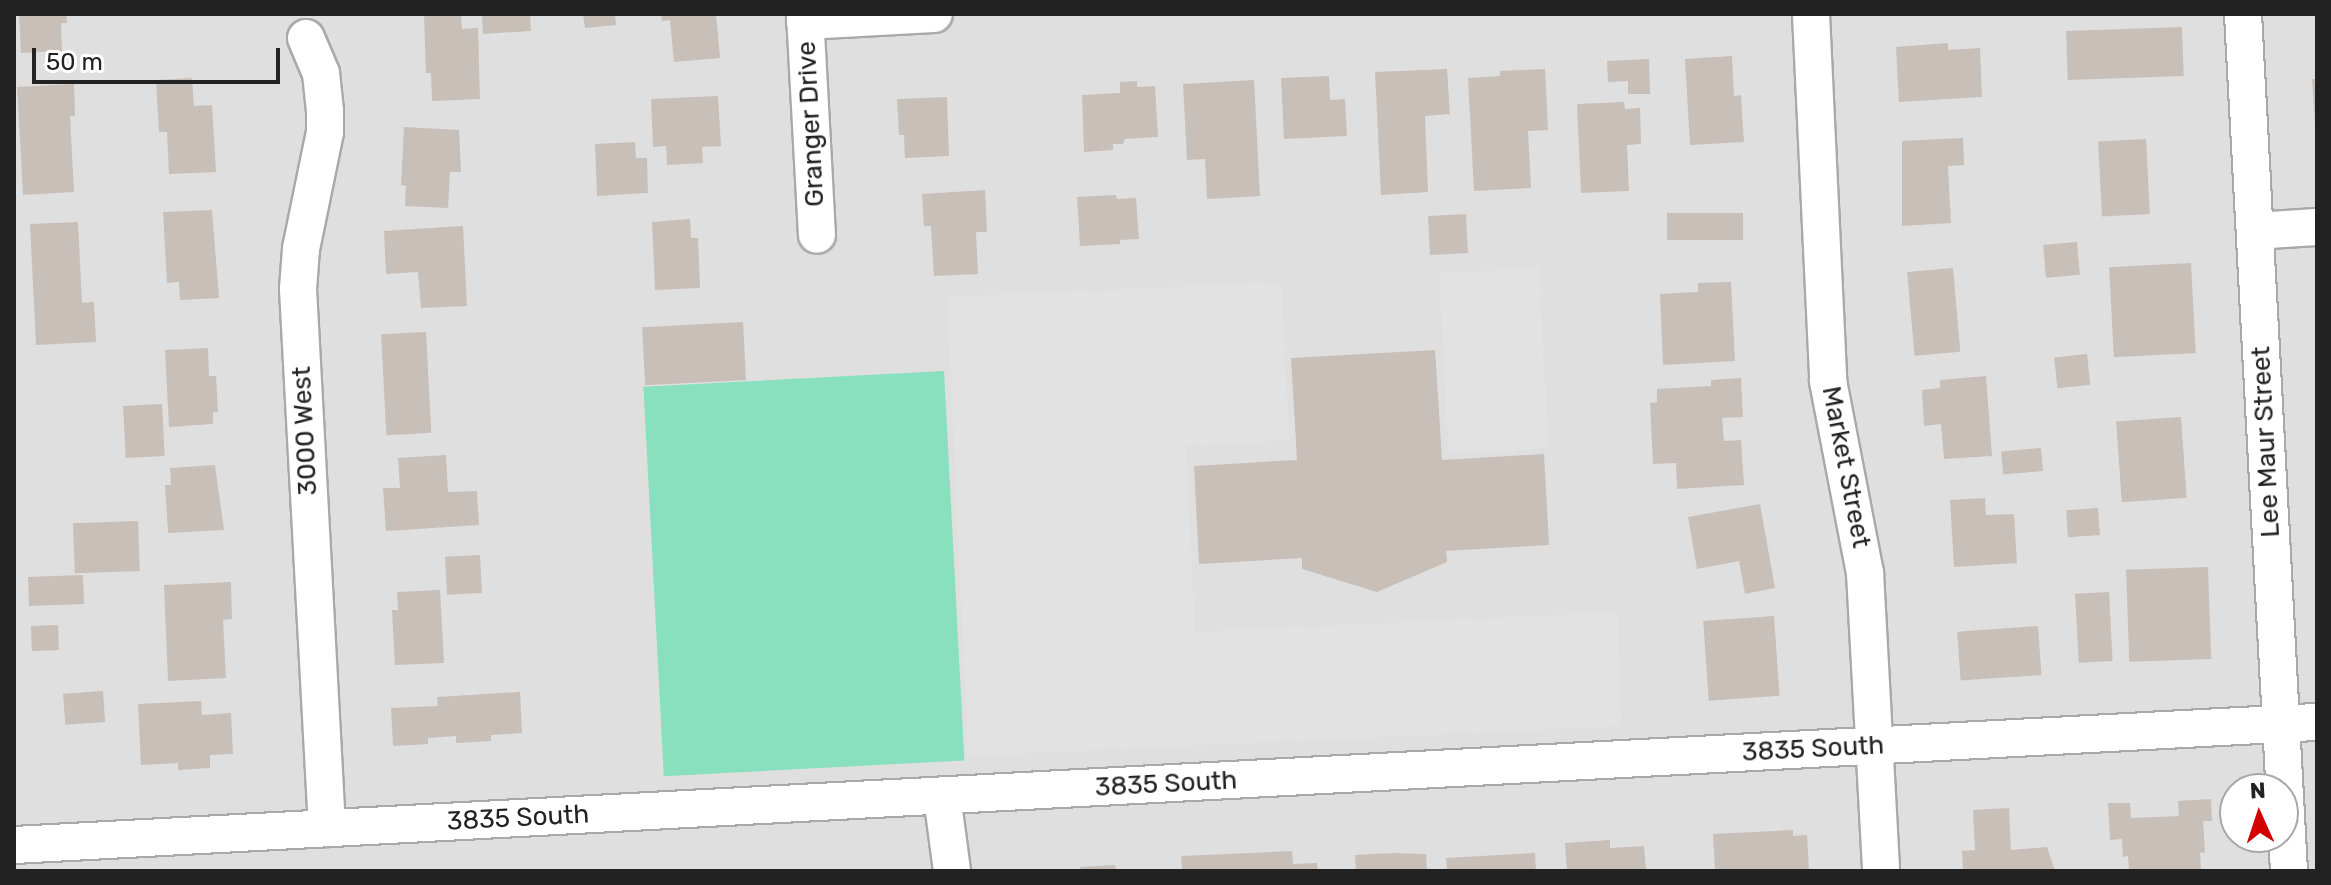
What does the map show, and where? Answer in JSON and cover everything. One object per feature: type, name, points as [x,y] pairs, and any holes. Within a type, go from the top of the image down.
[{"type":"street","points":[[805,17],[934,14]]},
{"type":"street","name":"Market Street","points":[[1811,14],[1828,381],[1865,573],[1881,871]]},
{"type":"street","name":"Lee Maur Street","points":[[2243,14],[2289,871]]},
{"type":"street","name":"Granger Drive","points":[[805,17],[817,235]]},
{"type":"street","name":"3000 West","points":[[306,38],[321,73],[325,111],[325,132],[301,249],[298,289],[327,828]]},
{"type":"street","points":[[2255,231],[2317,227]]},
{"type":"street","name":"3835 South","points":[[14,845],[2317,722]]},
{"type":"street","points":[[942,796],[952,871]]},
{"type":"shaded area","points":[[14,14],[2317,14],[2317,871],[14,871]]},
{"type":"shaded area","points":[[1539,268],[1548,448],[1449,453],[1439,273]]},
{"type":"shaded area","points":[[1281,282],[1289,440],[1186,446],[1195,632],[1617,612],[1622,726],[968,756],[947,297]]},
{"type":"green space","points":[[944,371],[964,760],[664,776],[643,387]]},
{"type":"building","points":[[19,14],[66,14],[67,23],[61,23],[62,51],[21,53]]},
{"type":"building","points":[[482,14],[530,14],[531,31],[483,34]]},
{"type":"building","points":[[583,14],[615,14],[616,25],[585,28]]},
{"type":"building","points":[[661,14],[716,14],[720,58],[674,62],[670,20],[662,21]]},
{"type":"building","points":[[461,15],[462,29],[478,28],[480,99],[432,101],[431,73],[426,73],[424,16]]},
{"type":"building","points":[[2182,27],[2184,76],[2068,80],[2066,31]]},
{"type":"building","points":[[1948,43],[1948,50],[1980,48],[1982,97],[1899,102],[1896,47]]},
{"type":"building","points":[[1732,56],[1734,96],[1741,95],[1744,142],[1690,145],[1685,59]]},
{"type":"building","points":[[1649,59],[1650,94],[1628,94],[1628,81],[1608,82],[1607,61]]},
{"type":"building","points":[[1447,69],[1450,114],[1425,116],[1428,192],[1381,195],[1375,72]]},
{"type":"building","points":[[1545,69],[1548,130],[1528,131],[1531,188],[1474,191],[1468,78],[1500,76],[1500,71]]},
{"type":"building","points":[[1329,76],[1330,100],[1345,99],[1347,136],[1284,139],[1281,78]]},
{"type":"building","points":[[192,78],[194,106],[212,105],[216,172],[169,174],[167,132],[159,132],[156,80]]},
{"type":"building","points":[[2312,79],[2317,79],[2317,125],[2315,125]]},
{"type":"building","points":[[1254,80],[1260,196],[1207,199],[1205,159],[1187,160],[1183,84]]},
{"type":"building","points":[[1137,81],[1137,87],[1155,86],[1158,137],[1125,139],[1123,144],[1113,144],[1113,150],[1084,152],[1082,95],[1120,93],[1120,82]]},
{"type":"building","points":[[74,84],[75,116],[70,116],[74,192],[23,195],[17,87]]},
{"type":"building","points":[[718,96],[721,146],[702,147],[703,163],[667,165],[666,146],[653,147],[651,99]]},
{"type":"building","points":[[947,97],[949,156],[905,158],[904,135],[899,135],[897,99]]},
{"type":"building","points":[[1624,102],[1625,109],[1640,108],[1641,144],[1627,145],[1629,191],[1581,193],[1577,104]]},
{"type":"building","points":[[404,127],[459,130],[461,172],[450,172],[448,208],[405,206],[406,186],[401,185]]},
{"type":"building","points":[[1963,138],[1964,165],[1948,166],[1951,223],[1902,226],[1902,141]]},
{"type":"building","points":[[2146,139],[2150,214],[2102,216],[2098,142]]},
{"type":"building","points":[[635,142],[636,158],[647,158],[648,193],[597,196],[595,144]]},
{"type":"building","points":[[985,190],[987,232],[976,232],[978,274],[934,276],[931,226],[924,226],[922,194]]},
{"type":"building","points":[[1116,195],[1117,199],[1136,198],[1139,239],[1120,240],[1120,244],[1080,246],[1077,197]]},
{"type":"building","points":[[212,210],[219,298],[180,300],[179,282],[167,283],[163,212]]},
{"type":"building","points":[[1667,213],[1743,213],[1743,240],[1667,240]]},
{"type":"building","points":[[1466,214],[1468,253],[1430,255],[1428,216]]},
{"type":"building","points":[[690,219],[691,238],[698,238],[700,288],[655,290],[652,222]]},
{"type":"building","points":[[78,222],[82,303],[94,302],[96,342],[36,345],[30,224]]},
{"type":"building","points":[[463,226],[467,306],[421,308],[418,272],[386,274],[384,231]]},
{"type":"building","points":[[2077,242],[2080,275],[2046,278],[2043,245]]},
{"type":"building","points":[[2191,263],[2196,353],[2114,357],[2109,267]]},
{"type":"building","points":[[1953,268],[1960,352],[1914,356],[1907,272]]},
{"type":"building","points":[[1731,282],[1735,361],[1663,365],[1660,294],[1698,292],[1698,283]]},
{"type":"building","points":[[743,322],[746,380],[645,385],[642,327]]},
{"type":"building","points":[[426,332],[431,433],[386,435],[381,334]]},
{"type":"building","points":[[208,348],[209,376],[216,376],[218,412],[213,412],[213,424],[169,427],[165,350]]},
{"type":"building","points":[[1435,350],[1442,460],[1544,454],[1549,545],[1446,551],[1447,562],[1377,592],[1302,569],[1302,558],[1199,564],[1194,466],[1297,460],[1291,358]]},
{"type":"building","points":[[2087,354],[2090,385],[2057,388],[2054,357]]},
{"type":"building","points":[[1986,376],[1992,456],[1944,459],[1941,424],[1924,426],[1922,390],[1940,388],[1940,380]]},
{"type":"building","points":[[1741,378],[1743,417],[1722,418],[1724,441],[1741,440],[1744,485],[1677,489],[1676,463],[1653,464],[1650,403],[1657,402],[1657,389],[1711,386],[1711,380]]},
{"type":"building","points":[[162,404],[165,456],[126,458],[123,406]]},
{"type":"building","points":[[2181,417],[2187,498],[2122,502],[2116,422]]},
{"type":"building","points":[[2041,448],[2043,471],[2003,474],[2001,451]]},
{"type":"building","points":[[446,455],[448,492],[477,491],[479,525],[386,531],[383,488],[400,488],[398,458]]},
{"type":"building","points":[[215,465],[224,530],[168,533],[165,485],[171,485],[170,468]]},
{"type":"building","points":[[1985,498],[1986,515],[2014,514],[2017,563],[1954,567],[1950,500]]},
{"type":"building","points":[[1760,504],[1775,588],[1745,594],[1739,561],[1697,569],[1688,517]]},
{"type":"building","points":[[2098,508],[2100,535],[2068,537],[2066,510]]},
{"type":"building","points":[[138,521],[140,571],[75,573],[73,523]]},
{"type":"building","points":[[480,555],[482,593],[447,595],[445,557]]},
{"type":"building","points":[[2208,567],[2211,659],[2129,662],[2126,570]]},
{"type":"building","points":[[83,575],[84,604],[29,606],[28,577]]},
{"type":"building","points":[[231,582],[232,619],[223,620],[226,678],[168,681],[164,585]]},
{"type":"building","points":[[440,590],[444,663],[395,665],[392,610],[398,610],[397,592]]},
{"type":"building","points":[[2109,592],[2113,661],[2079,663],[2075,594]]},
{"type":"building","points":[[1774,616],[1780,696],[1709,701],[1703,621]]},
{"type":"building","points":[[58,625],[59,650],[32,651],[31,626]]},
{"type":"building","points":[[2038,626],[2041,675],[1961,681],[1957,632]]},
{"type":"building","points":[[103,691],[105,722],[65,725],[63,694]]},
{"type":"building","points":[[520,692],[522,733],[491,735],[491,741],[456,743],[456,736],[428,738],[428,744],[393,746],[391,708],[438,706],[437,697]]},
{"type":"building","points":[[201,701],[202,715],[231,713],[233,754],[210,755],[210,768],[178,770],[178,763],[141,765],[138,704]]},
{"type":"building","points":[[2211,799],[2212,821],[2203,821],[2205,852],[2200,853],[2201,871],[2129,871],[2128,856],[2123,857],[2122,839],[2110,840],[2108,803],[2130,803],[2131,818],[2179,816],[2178,801]]},
{"type":"building","points":[[2009,808],[2011,850],[2047,847],[2055,871],[1963,871],[1962,851],[1975,850],[1973,810]]},
{"type":"building","points":[[1793,830],[1793,836],[1807,835],[1809,871],[1715,871],[1713,834]]},
{"type":"building","points":[[1610,840],[1610,848],[1644,846],[1646,871],[1567,871],[1565,843]]},
{"type":"building","points":[[1292,851],[1293,864],[1317,863],[1318,871],[1182,871],[1181,856]]},
{"type":"building","points":[[1535,853],[1536,871],[1447,871],[1446,858]]},
{"type":"building","points":[[1426,854],[1427,871],[1356,871],[1355,855]]},
{"type":"building","points":[[1115,865],[1116,871],[1081,871],[1080,867]]}]
